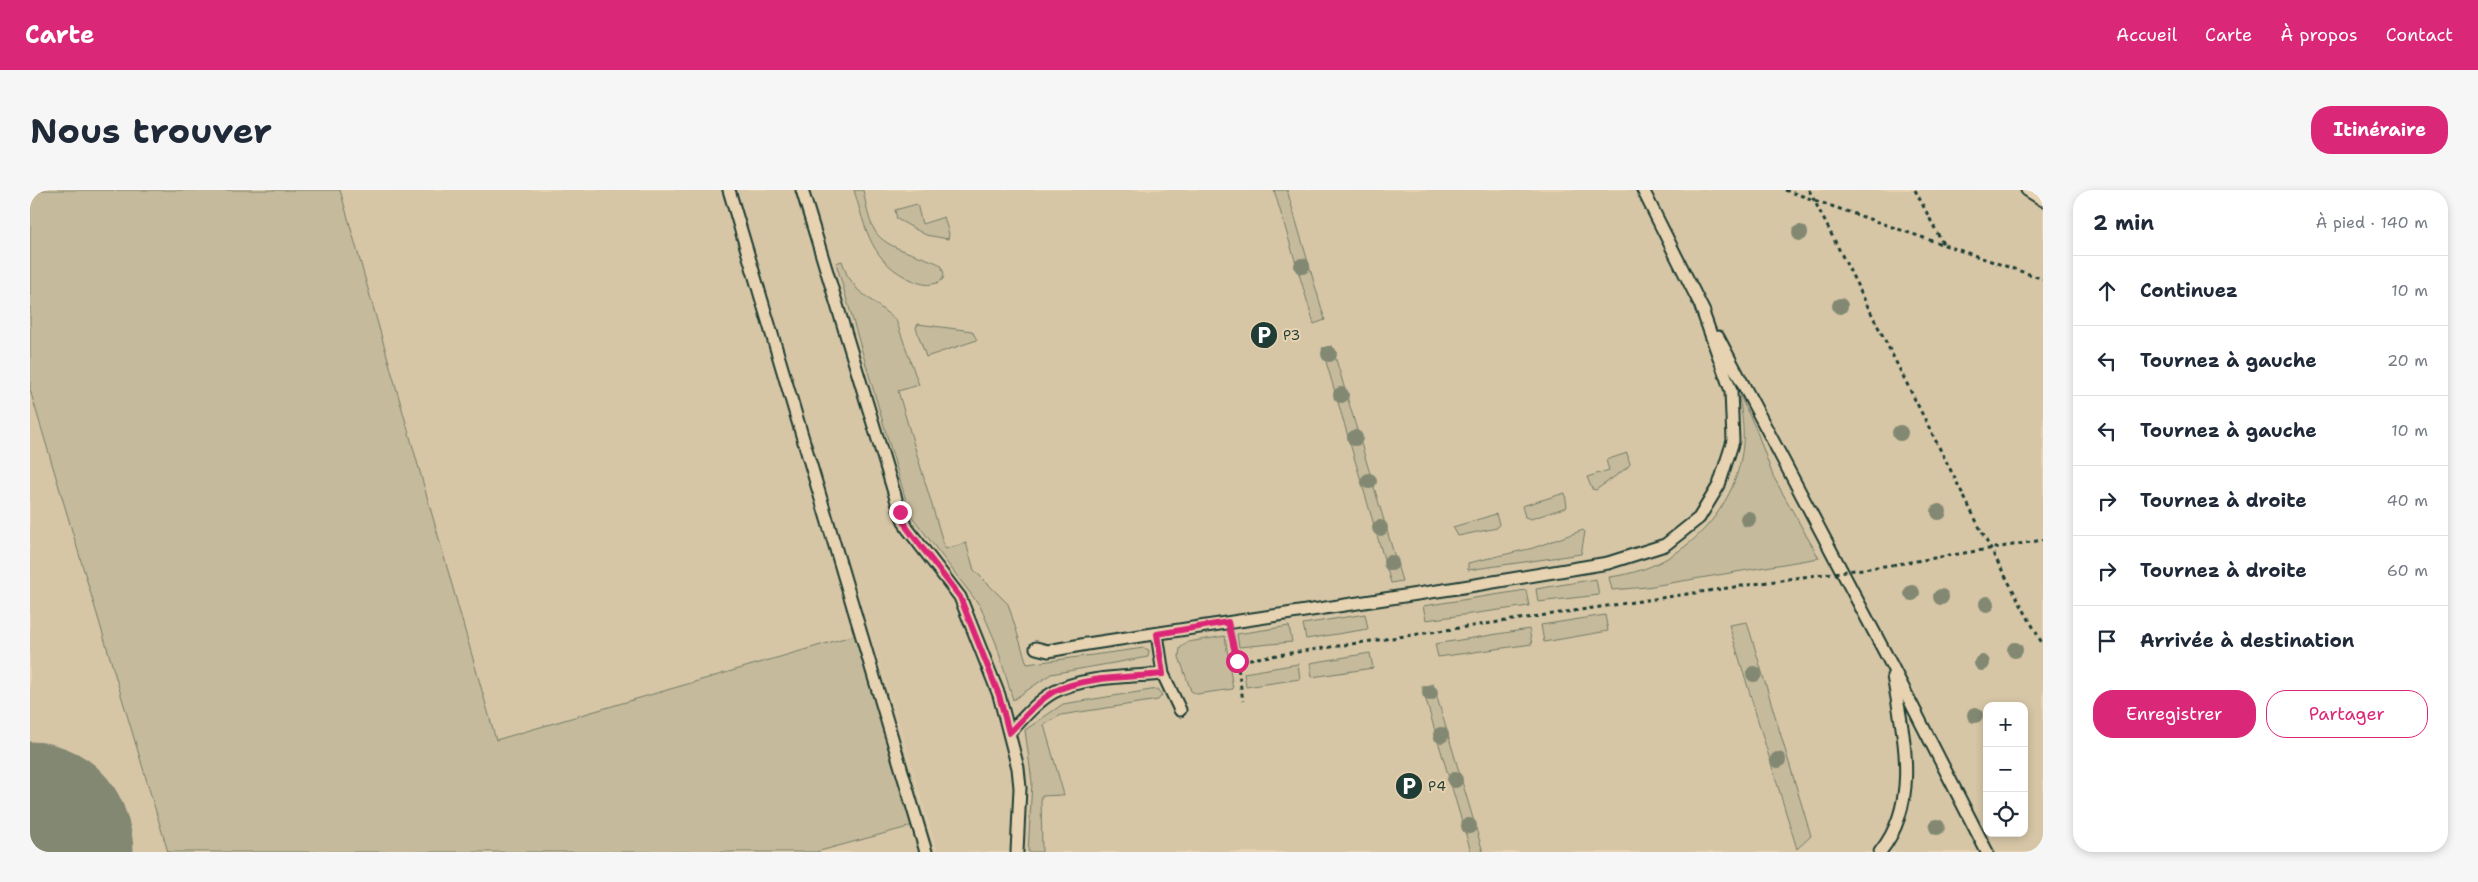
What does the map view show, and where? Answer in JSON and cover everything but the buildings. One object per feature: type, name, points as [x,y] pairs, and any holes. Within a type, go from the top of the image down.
[{"type":"lane","points":[[729,190],[926,852]]},
{"type":"lane","points":[[802,190],[887,478],[900,512],[907,528],[960,597],[999,695],[1018,768],[1020,788],[1017,852]]},
{"type":"lane","points":[[1643,190],[1702,307],[1891,664],[1986,852]]},
{"type":"lane","points":[[2028,190],[2043,200]]},
{"type":"lane","points":[[1036,648],[1048,652],[1608,562],[1665,545],[1699,518],[1719,485],[1734,441],[1731,391],[1702,307]]},
{"type":"lane","points":[[1157,634],[1163,674],[1180,710]]},
{"type":"lane","points":[[1880,852],[1896,827],[1907,778],[1905,741],[1891,664]]},
{"type":"lane","points":[[1009,733],[1039,703],[1054,692],[1077,683],[1163,674]]},
{"type":"path","points":[[1785,190],[2043,279]]},
{"type":"path","points":[[1809,190],[1991,550],[2043,645]]},
{"type":"path","points":[[1915,190],[1943,244]]},
{"type":"path","points":[[1237,661],[1892,565],[2043,540]]},
{"type":"path","points":[[1228,622],[1237,661],[1243,701]]},
{"type":"shaded area","points":[[30,190],[2043,190],[2043,852],[937,852],[860,595],[936,852],[30,852]]},
{"type":"shaded area","points":[[30,190],[340,190],[496,740],[855,635],[912,826],[816,852],[168,852],[30,390]]},
{"type":"shaded area","points":[[854,190],[863,190],[871,222],[880,238],[896,247],[941,265],[944,274],[940,282],[921,284],[900,274],[888,265],[872,244],[862,219]]},
{"type":"shaded area","points":[[1274,190],[1287,190],[1325,320],[1314,324]]},
{"type":"shaded area","points":[[917,204],[922,224],[944,217],[949,234],[948,239],[926,235],[897,219],[895,210]]},
{"type":"shaded area","points":[[842,261],[847,275],[858,290],[896,320],[919,385],[898,391],[945,549],[966,543],[974,570],[1008,604],[1027,664],[1144,648],[1149,650],[1148,657],[1051,674],[1013,700],[996,643],[980,606],[910,514],[836,263]]},
{"type":"shaded area","points":[[918,324],[972,331],[977,340],[926,357],[916,328]]},
{"type":"shaded area","points":[[1332,346],[1402,581],[1391,583],[1322,348]]},
{"type":"shaded area","points":[[1740,396],[1756,429],[1773,476],[1819,558],[1647,587],[1612,590],[1609,577],[1634,572],[1658,563],[1680,550],[1699,534],[1716,515],[1729,493],[1738,470],[1743,444]]},
{"type":"shaded area","points":[[1627,453],[1630,464],[1628,467],[1596,490],[1592,489],[1587,477],[1609,470],[1606,460]]},
{"type":"shaded area","points":[[1565,493],[1567,507],[1531,519],[1525,517],[1522,506]]},
{"type":"shaded area","points":[[1496,514],[1499,524],[1497,528],[1458,536],[1453,527]]},
{"type":"shaded area","points":[[1583,530],[1585,532],[1581,554],[1468,570],[1468,563],[1533,548]]},
{"type":"shaded area","points":[[1596,579],[1599,595],[1538,602],[1536,589]]},
{"type":"shaded area","points":[[1526,590],[1529,606],[1426,620],[1423,606]]},
{"type":"shaded area","points":[[1365,614],[1368,629],[1306,639],[1303,624]]},
{"type":"shaded area","points":[[1605,615],[1608,631],[1544,642],[1541,625]]},
{"type":"shaded area","points":[[1747,622],[1811,836],[1797,849],[1729,625]]},
{"type":"shaded area","points":[[1289,626],[1292,642],[1239,647],[1237,634]]},
{"type":"shaded area","points":[[1529,629],[1532,644],[1438,657],[1435,644]]},
{"type":"shaded area","points":[[1225,636],[1233,689],[1197,694],[1191,691],[1179,657],[1180,648],[1188,642]]},
{"type":"shaded area","points":[[1370,653],[1373,668],[1312,677],[1310,663]]},
{"type":"shaded area","points":[[1298,664],[1300,679],[1246,687],[1244,673]]},
{"type":"shaded area","points":[[1433,684],[1483,852],[1471,852],[1422,687]]},
{"type":"shaded area","points":[[1157,689],[1162,695],[1158,700],[1061,715],[1044,725],[1064,795],[1041,796],[1042,852],[1028,852],[1032,782],[1025,730],[1063,704]]},
{"type":"runway","points":[[30,842],[33,852]]},
{"type":"place","name":"P3","points":[[1264,335]]},
{"type":"place","name":"P4","points":[[1409,786]]},
{"type":"route","points":[[900,512],[907,528],[960,597],[999,695],[1009,733],[1039,703],[1054,692],[1077,683],[1163,674],[1157,634],[1228,622],[1237,661]]}]
